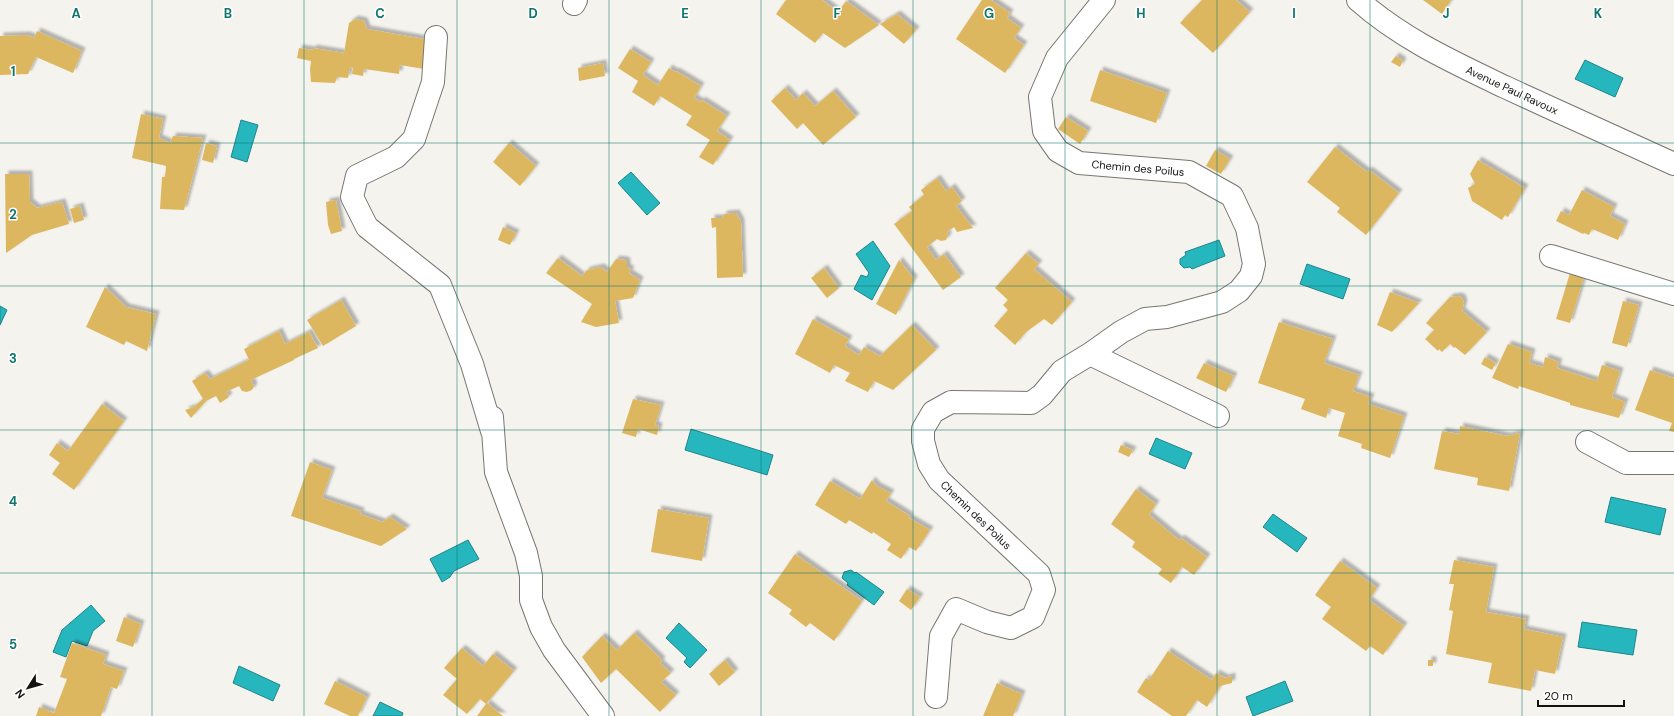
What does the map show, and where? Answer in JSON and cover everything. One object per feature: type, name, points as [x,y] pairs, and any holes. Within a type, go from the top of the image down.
[{"type":"street","name":"Chemin des Poilus","points":[[936,697],[941,636],[956,609],[987,622],[1011,628],[1033,618],[1044,590],[1039,574],[939,480],[929,464],[923,441],[923,429],[933,412],[950,402],[1031,403],[1042,395],[1062,371],[1090,354],[1120,332],[1145,319],[1167,317],[1222,302],[1239,291],[1251,276],[1254,264],[1247,228],[1232,196],[1189,172],[1079,163],[1058,150],[1044,131],[1040,96],[1057,58],[1104,0]]},
{"type":"street","name":"Avenue Paul Ravoux","points":[[1358,0],[1412,41],[1438,55],[1674,164]]},
{"type":"street","points":[[436,37],[433,82],[414,140],[396,157],[358,176],[352,197],[367,227],[440,285],[472,364],[492,432]]},
{"type":"street","points":[[1550,256],[1674,294]]},
{"type":"street","points":[[1090,354],[1218,416]]},
{"type":"street","points":[[492,384],[492,432],[496,472],[526,553],[531,576],[531,600],[541,627],[554,650],[602,716]]},
{"type":"street","points":[[1587,442],[1626,462],[1674,463]]},
{"type":"water","points":[[1585,60],[1623,78],[1615,97],[1575,79]]},
{"type":"water","points":[[241,120],[258,125],[247,162],[231,157]]},
{"type":"water","points":[[631,172],[660,203],[647,215],[618,183]]},
{"type":"water","points":[[1219,240],[1225,256],[1192,269],[1190,267],[1184,268],[1180,264],[1180,259],[1186,255],[1185,252]]},
{"type":"water","points":[[873,241],[890,266],[872,300],[854,289],[861,275],[867,277],[869,273],[856,254]]},
{"type":"water","points":[[1307,264],[1350,279],[1343,299],[1300,284]]},
{"type":"water","points":[[0,306],[7,310],[0,325]]},
{"type":"water","points":[[691,429],[773,455],[767,475],[685,450]]},
{"type":"water","points":[[1156,438],[1192,453],[1185,469],[1149,454]]},
{"type":"water","points":[[1611,497],[1666,509],[1660,535],[1605,522]]},
{"type":"water","points":[[1273,514],[1307,538],[1297,552],[1263,527]]},
{"type":"water","points":[[468,540],[479,559],[454,571],[450,577],[442,582],[430,559]]},
{"type":"water","points":[[851,570],[884,592],[874,605],[847,585],[848,583],[842,578],[844,572]]},
{"type":"water","points":[[91,605],[105,621],[93,631],[87,646],[72,641],[66,657],[53,652],[62,630]]},
{"type":"water","points":[[1582,622],[1637,630],[1633,655],[1578,647]]},
{"type":"water","points":[[679,623],[707,650],[690,668],[684,662],[687,658],[666,638]]},
{"type":"water","points":[[239,666],[280,685],[273,701],[233,683]]},
{"type":"water","points":[[1285,681],[1293,701],[1253,716],[1246,697]]},
{"type":"water","points":[[380,702],[403,713],[402,716],[373,716]]},
{"type":"building","points":[[786,0],[822,0],[838,12],[846,1],[879,25],[845,48],[823,33],[815,43],[776,14]]},
{"type":"building","points":[[982,0],[991,0],[1010,13],[1007,18],[1021,28],[1014,38],[1024,45],[1005,73],[956,39]]},
{"type":"building","points":[[1202,0],[1236,0],[1250,12],[1213,53],[1180,23]]},
{"type":"building","points":[[1423,0],[1451,0],[1442,14]]},
{"type":"building","points":[[897,14],[916,30],[904,44],[880,24]]},
{"type":"building","points":[[355,19],[364,21],[367,29],[429,40],[424,69],[400,65],[399,74],[364,69],[363,76],[352,74],[353,68],[350,67],[348,78],[337,77],[335,83],[311,82],[311,61],[297,58],[299,48],[313,50],[313,48],[344,53],[349,23]]},
{"type":"building","points":[[37,31],[82,51],[73,73],[36,57],[28,74],[0,75],[0,36],[27,35],[34,38]]},
{"type":"building","points":[[630,49],[651,62],[643,75],[658,85],[669,68],[675,72],[676,71],[701,86],[694,98],[701,102],[702,100],[727,116],[717,131],[730,140],[713,165],[699,157],[710,140],[686,125],[692,116],[660,96],[654,106],[632,92],[638,81],[618,68]]},
{"type":"building","points":[[1396,56],[1403,61],[1400,67],[1391,62]]},
{"type":"building","points":[[603,63],[605,76],[579,81],[578,68]]},
{"type":"building","points":[[1100,70],[1167,93],[1156,123],[1090,101]]},
{"type":"building","points":[[785,88],[796,100],[803,93],[815,106],[833,91],[856,117],[823,145],[803,123],[797,129],[771,101]]},
{"type":"building","points":[[141,114],[163,119],[159,138],[170,143],[173,136],[203,138],[184,210],[160,209],[162,177],[165,177],[166,166],[132,158]]},
{"type":"building","points":[[1066,117],[1088,131],[1080,144],[1058,129]]},
{"type":"building","points":[[206,143],[217,146],[213,163],[202,160]]},
{"type":"building","points":[[509,143],[536,166],[520,186],[493,162]]},
{"type":"building","points":[[1335,147],[1367,172],[1369,170],[1399,193],[1366,235],[1337,212],[1340,208],[1307,182]]},
{"type":"building","points":[[1215,150],[1230,159],[1221,174],[1206,166]]},
{"type":"building","points":[[1478,160],[1525,188],[1508,217],[1505,215],[1502,220],[1472,201],[1468,188],[1475,184],[1470,174]]},
{"type":"building","points":[[5,174],[29,174],[30,202],[37,208],[62,202],[69,224],[32,235],[6,253]]},
{"type":"building","points":[[937,178],[946,191],[952,187],[962,201],[956,206],[973,228],[957,232],[954,227],[947,232],[948,236],[946,240],[941,241],[937,239],[927,247],[936,260],[944,254],[961,277],[943,290],[894,224],[912,211],[909,207],[924,195],[921,190]]},
{"type":"building","points":[[1582,190],[1614,207],[1610,216],[1625,224],[1618,240],[1592,229],[1589,235],[1583,234],[1556,221],[1561,211],[1569,215]]},
{"type":"building","points":[[336,200],[342,231],[331,234],[328,225],[326,202]]},
{"type":"building","points":[[80,206],[84,220],[74,223],[70,209]]},
{"type":"building","points":[[736,213],[741,222],[743,277],[717,278],[716,227],[712,228],[711,218],[722,218],[724,214]]},
{"type":"building","points":[[503,227],[516,233],[510,245],[498,240]]},
{"type":"building","points":[[1026,253],[1039,264],[1034,269],[1072,302],[1052,325],[1044,319],[1026,332],[1015,345],[994,326],[1008,310],[1003,305],[1008,300],[995,288]]},
{"type":"building","points":[[558,258],[582,276],[587,270],[601,267],[607,272],[616,259],[625,260],[627,262],[627,267],[631,270],[629,273],[640,280],[633,298],[615,301],[619,323],[596,327],[581,322],[592,304],[546,273]]},
{"type":"building","points":[[899,260],[914,279],[896,315],[876,304]]},
{"type":"building","points":[[824,268],[839,288],[827,298],[811,278]]},
{"type":"building","points":[[1570,273],[1584,277],[1570,323],[1556,319]]},
{"type":"building","points":[[105,287],[126,307],[156,314],[147,351],[126,341],[124,345],[86,327]]},
{"type":"building","points":[[1390,292],[1419,303],[1392,332],[1377,325]]},
{"type":"building","points":[[1459,296],[1462,298],[1464,303],[1462,311],[1487,332],[1465,355],[1450,344],[1442,352],[1439,349],[1438,351],[1425,339],[1434,330],[1426,323],[1450,297]]},
{"type":"building","points":[[341,300],[356,326],[323,346],[307,320]]},
{"type":"building","points":[[1623,301],[1639,305],[1627,347],[1612,343]]},
{"type":"building","points":[[813,319],[849,339],[845,346],[859,355],[864,347],[880,356],[912,325],[936,350],[893,390],[874,381],[868,392],[845,381],[850,373],[834,365],[830,373],[795,354]]},
{"type":"building","points":[[1279,322],[1333,339],[1324,363],[1359,375],[1353,391],[1371,397],[1368,404],[1404,416],[1390,458],[1361,448],[1362,444],[1338,436],[1345,413],[1329,408],[1326,418],[1301,409],[1305,399],[1258,383]]},
{"type":"building","points":[[279,331],[285,344],[309,332],[318,348],[251,380],[254,386],[252,390],[247,392],[242,391],[239,386],[226,392],[229,397],[220,403],[216,396],[206,401],[191,418],[185,410],[194,407],[203,399],[192,381],[205,373],[210,379],[249,360],[244,349]]},
{"type":"building","points":[[1508,344],[1532,352],[1529,363],[1543,367],[1545,357],[1559,362],[1557,368],[1597,381],[1602,365],[1620,371],[1612,397],[1625,402],[1619,418],[1570,405],[1570,403],[1519,386],[1518,389],[1492,378]]},
{"type":"building","points":[[1485,357],[1496,363],[1492,370],[1481,364]]},
{"type":"building","points":[[1204,363],[1234,376],[1226,392],[1196,378]]},
{"type":"building","points":[[1650,370],[1674,378],[1674,432],[1669,431],[1672,423],[1635,410]]},
{"type":"building","points":[[633,399],[661,405],[655,425],[659,426],[657,435],[638,429],[636,437],[622,433]]},
{"type":"building","points":[[102,404],[124,421],[74,490],[52,474],[60,463],[49,455],[57,443],[68,451]]},
{"type":"building","points":[[1460,426],[1507,436],[1520,433],[1509,491],[1477,485],[1478,478],[1434,469],[1442,431],[1459,434]]},
{"type":"building","points":[[1121,445],[1133,450],[1129,457],[1118,452]]},
{"type":"building","points":[[310,462],[332,470],[322,498],[361,511],[360,514],[382,522],[390,517],[407,529],[381,546],[291,516]]},
{"type":"building","points":[[872,480],[877,486],[891,493],[886,501],[910,516],[909,518],[930,530],[916,551],[909,547],[901,559],[887,550],[891,544],[873,532],[872,534],[849,520],[846,524],[815,505],[830,481],[860,499]]},
{"type":"building","points":[[1136,489],[1156,504],[1149,515],[1179,540],[1181,538],[1207,557],[1194,575],[1182,567],[1171,583],[1158,574],[1162,569],[1132,547],[1135,542],[1111,524]]},
{"type":"building","points":[[658,509],[709,518],[702,561],[651,552]]},
{"type":"building","points":[[795,554],[862,601],[834,641],[810,623],[806,627],[789,614],[792,610],[768,593]]},
{"type":"building","points":[[1454,560],[1494,567],[1486,612],[1526,619],[1524,629],[1563,637],[1555,674],[1535,670],[1531,691],[1488,683],[1492,663],[1446,654],[1453,611],[1449,610],[1454,584],[1449,584]]},
{"type":"building","points":[[1340,561],[1377,588],[1369,600],[1404,626],[1383,655],[1370,646],[1366,651],[1322,619],[1331,607],[1315,595]]},
{"type":"building","points":[[907,589],[920,597],[911,610],[899,601]]},
{"type":"building","points":[[124,617],[141,624],[133,647],[116,641]]},
{"type":"building","points":[[634,633],[662,660],[660,663],[671,673],[661,682],[676,695],[660,712],[616,669],[601,683],[582,657],[602,636],[617,650]]},
{"type":"building","points":[[72,643],[106,655],[103,664],[124,671],[117,689],[111,687],[101,716],[36,716],[39,707],[54,713],[67,679],[60,677]]},
{"type":"building","points":[[462,648],[483,666],[493,654],[514,671],[487,703],[503,716],[477,716],[486,704],[480,699],[467,714],[443,695],[457,679],[444,668]]},
{"type":"building","points":[[1168,651],[1212,680],[1216,673],[1225,678],[1232,676],[1232,683],[1220,686],[1207,707],[1197,700],[1186,716],[1172,716],[1137,692],[1146,678],[1149,680]]},
{"type":"building","points":[[725,660],[735,672],[719,686],[709,674]]},
{"type":"building","points":[[1428,660],[1433,660],[1433,666],[1428,666]]},
{"type":"building","points":[[335,681],[367,697],[358,716],[350,716],[324,704]]},
{"type":"building","points":[[997,683],[1022,694],[1013,716],[983,716]]}]
